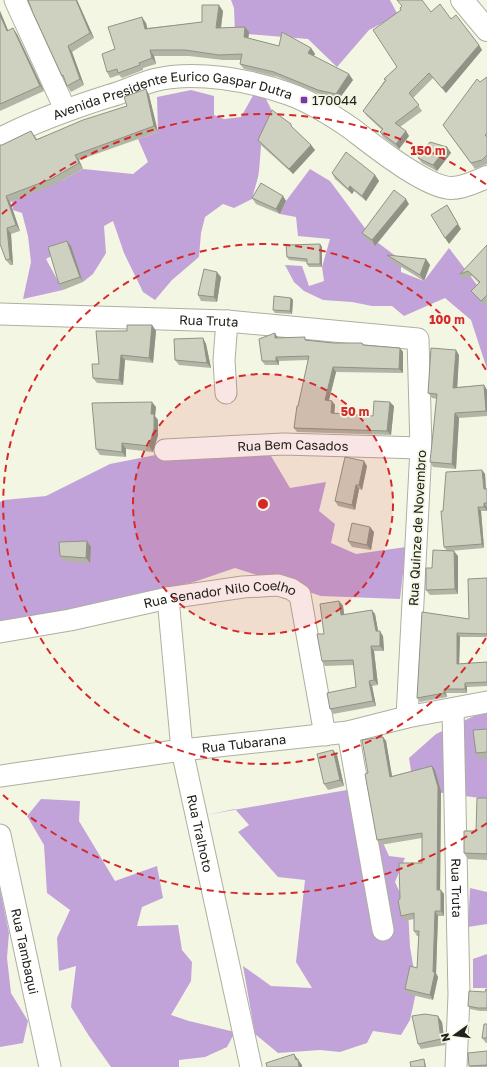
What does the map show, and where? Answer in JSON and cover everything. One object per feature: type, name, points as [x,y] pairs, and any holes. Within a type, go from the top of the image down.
[{"type":"main road","points":[[462,0],[487,30]]},
{"type":"main road","name":"Avenida Presidente Eurico Gaspar Dutra","points":[[0,139],[65,110],[156,80],[182,76],[217,77],[263,85],[296,97],[322,109],[351,128],[381,152],[428,181],[452,188],[487,177]]},
{"type":"street","points":[[15,0],[65,110]]},
{"type":"street","name":"Rua Truta","points":[[0,314],[227,321],[418,339]]},
{"type":"street","points":[[226,393],[224,360],[227,321]]},
{"type":"street","name":"Rua Quinze de Novembro","points":[[407,717],[420,448],[418,339]]},
{"type":"street","name":"Rua Bem Casados","points":[[165,450],[283,444],[420,448]]},
{"type":"street","name":"Rua Senador Nilo Coelho","points":[[0,632],[70,620],[168,598],[262,585],[278,585],[291,589],[300,595],[326,734]]},
{"type":"street","name":"Rua Tralhoto","points":[[168,598],[182,750],[251,1067]]},
{"type":"street","name":"Rua Tubarana","points":[[0,776],[182,750],[348,732],[407,717],[487,702]]},
{"type":"street","name":"Rua Truta","points":[[453,709],[459,995],[456,1067]]},
{"type":"street","points":[[348,732],[383,930]]},
{"type":"street","name":"Rua Tambaqui","points":[[0,835],[50,1067]]},
{"type":"shaded area","points":[[231,0],[390,0],[398,15],[369,30],[337,67],[308,39],[235,33],[234,8]]},
{"type":"shaded area","points":[[259,85],[272,111],[263,134],[258,174],[252,199],[234,208],[223,204],[205,217],[201,233],[199,257],[172,280],[155,300],[143,292],[124,253],[113,221],[104,226],[106,253],[93,274],[83,282],[70,246],[46,259],[63,290],[23,299],[31,262],[28,236],[22,213],[13,210],[12,201],[63,180],[83,169],[133,174],[148,162],[138,139],[158,132],[157,97],[191,90],[214,96],[214,115],[224,119],[241,117]]},
{"type":"shaded area","points":[[310,169],[330,181],[373,239],[401,260],[401,272],[424,281],[449,248],[487,298],[487,369],[471,320],[445,298],[404,316],[392,306],[372,306],[352,302],[323,300],[304,291],[294,282],[285,265],[302,266],[309,286],[324,281],[322,267],[330,239],[298,236],[296,217],[280,214],[286,201]]},
{"type":"shaded area","points":[[216,443],[271,456],[290,488],[326,482],[319,511],[335,524],[331,543],[356,554],[406,547],[400,599],[321,596],[235,568],[194,582],[137,595],[92,609],[0,621],[0,502],[4,500],[46,496],[110,464]]},
{"type":"shaded area","points":[[487,713],[487,799],[414,789],[409,758],[436,734],[474,716]]},
{"type":"shaded area","points":[[358,788],[389,856],[405,858],[395,882],[408,910],[410,947],[417,988],[410,1020],[401,1035],[373,1031],[367,1043],[340,1052],[320,1050],[278,1053],[255,1034],[243,966],[271,986],[312,988],[296,962],[305,880],[278,877],[238,832],[249,825],[236,810]]},
{"type":"shaded area","points":[[41,799],[80,801],[79,821],[115,881],[157,866],[163,898],[142,907],[137,926],[178,925],[182,950],[192,962],[191,981],[171,1015],[235,1032],[227,1047],[205,1057],[179,1060],[179,1067],[111,1067],[71,1007],[76,966],[59,971],[57,938],[70,910],[47,893],[44,845],[27,816]]},
{"type":"shaded area","points":[[235,809],[236,810],[206,815]]},
{"type":"shaded area","points":[[470,888],[487,892],[487,924],[468,927]]},
{"type":"shaded area","points":[[0,889],[9,933],[7,958],[11,993],[28,1021],[23,1043],[0,1047]]},
{"type":"shaded area","points":[[487,954],[487,988],[473,988],[473,959]]},
{"type":"building","points":[[28,0],[76,0],[90,33],[68,46],[80,79],[67,86]]},
{"type":"building","points":[[397,0],[422,0],[431,12],[440,4],[451,19],[456,15],[479,45],[442,88],[429,73],[409,93],[419,105],[395,123],[406,131],[396,144],[380,132],[383,129],[363,111],[386,80],[384,79],[397,67],[373,30],[401,10],[400,8],[402,6]]},
{"type":"building","points":[[202,5],[219,5],[216,28],[245,27],[244,37],[279,46],[282,32],[311,48],[308,53],[349,74],[336,94],[318,90],[274,72],[240,64],[242,54],[219,55],[185,50],[150,50],[152,58],[139,63],[140,65],[118,73],[117,69],[107,72],[102,54],[115,49],[108,27],[142,17],[145,29],[202,22]]},
{"type":"building","points":[[0,15],[7,31],[13,28],[40,86],[0,104]]},
{"type":"building","points":[[487,77],[487,133],[485,135],[487,137],[487,155],[482,160],[471,163],[443,125],[477,79],[480,82]]},
{"type":"building","points":[[146,89],[154,126],[75,155],[79,163],[51,179],[6,196],[16,225],[7,228],[10,259],[6,260],[0,244],[0,145],[31,131],[36,140],[83,120],[127,106],[124,97]]},
{"type":"building","points":[[272,110],[291,124],[291,126],[311,145],[289,169],[258,140]]},
{"type":"building","points":[[430,142],[447,147],[433,165],[418,158]]},
{"type":"building","points":[[346,152],[375,175],[362,196],[350,186],[348,189],[332,173]]},
{"type":"building","points":[[261,183],[283,196],[276,209],[252,198]]},
{"type":"building","points":[[394,190],[406,199],[372,240],[362,233]]},
{"type":"building","points":[[447,205],[458,224],[445,238],[431,215]]},
{"type":"building","points":[[67,241],[80,277],[59,284],[48,247]]},
{"type":"building","points":[[320,244],[320,264],[307,264],[307,259],[287,257],[286,245]]},
{"type":"building","points":[[487,245],[487,295],[481,301],[471,291],[480,282],[468,271],[460,274]]},
{"type":"building","points":[[387,255],[426,259],[420,275]]},
{"type":"building","points":[[204,269],[217,272],[214,297],[198,295]]},
{"type":"building","points":[[274,296],[291,298],[290,311],[273,310]]},
{"type":"building","points":[[127,325],[152,325],[149,358],[121,355],[119,380],[93,378],[92,364],[99,364],[96,331],[127,331]]},
{"type":"building","points":[[275,333],[275,338],[305,337],[305,340],[333,343],[362,343],[363,345],[400,348],[399,369],[333,367],[325,400],[332,401],[331,413],[373,416],[374,401],[390,402],[387,431],[294,428],[297,406],[309,356],[276,357],[276,361],[262,361],[259,339]]},
{"type":"building","points":[[203,338],[207,363],[175,360],[174,339]]},
{"type":"building","points":[[431,348],[456,350],[453,388],[484,385],[486,411],[455,413],[452,464],[430,462],[437,394],[428,393]]},
{"type":"building","points":[[152,402],[151,414],[154,414],[154,429],[149,446],[122,443],[122,452],[96,449],[92,403]]},
{"type":"building","points":[[345,457],[364,461],[359,485],[356,485],[352,505],[335,501]]},
{"type":"building","points":[[482,470],[484,489],[487,489],[487,503],[484,503],[484,507],[478,507],[482,544],[444,547],[441,511],[443,511],[446,472]]},
{"type":"building","points":[[352,523],[370,527],[367,545],[348,541]]},
{"type":"building","points":[[87,541],[86,558],[60,556],[59,542]]},
{"type":"building","points":[[433,550],[454,551],[455,589],[426,590],[426,568],[432,568]]},
{"type":"building","points":[[487,578],[487,634],[457,633],[457,664],[487,662],[487,682],[465,683],[465,689],[444,689],[444,693],[417,698],[422,612],[469,619],[468,579]]},
{"type":"building","points":[[339,601],[341,615],[372,610],[376,631],[380,631],[380,646],[371,646],[374,680],[369,681],[373,701],[330,709],[327,693],[356,687],[353,660],[322,661],[317,634],[324,634],[320,604]]},
{"type":"building","points":[[487,729],[487,752],[476,753],[473,730]]},
{"type":"building","points":[[383,737],[390,777],[432,766],[438,787],[437,890],[441,890],[441,911],[435,911],[433,972],[435,972],[430,995],[405,989],[410,966],[417,968],[419,931],[414,931],[414,913],[401,916],[398,900],[400,899],[399,863],[422,863],[422,833],[377,840],[365,774],[368,773],[362,740]]},
{"type":"building","points":[[333,750],[340,780],[324,784],[317,754]]},
{"type":"building","points":[[477,798],[487,798],[487,854],[464,853],[464,831],[476,831]]},
{"type":"building","points":[[486,989],[487,1008],[468,1006],[469,991],[485,992]]},
{"type":"building","points":[[425,1014],[438,1016],[441,1039],[418,1044],[412,1016]]},
{"type":"building","points":[[484,1024],[487,1024],[487,1038],[482,1038]]},
{"type":"building","points":[[487,1051],[487,1065],[469,1066],[468,1053]]},
{"type":"building","points":[[294,1054],[296,1060],[298,1059],[299,1067],[267,1067],[266,1063]]},
{"type":"building","points":[[424,1059],[425,1067],[411,1067],[410,1062]]},
{"type":"place","name":"170044","points":[[304,100]]}]
